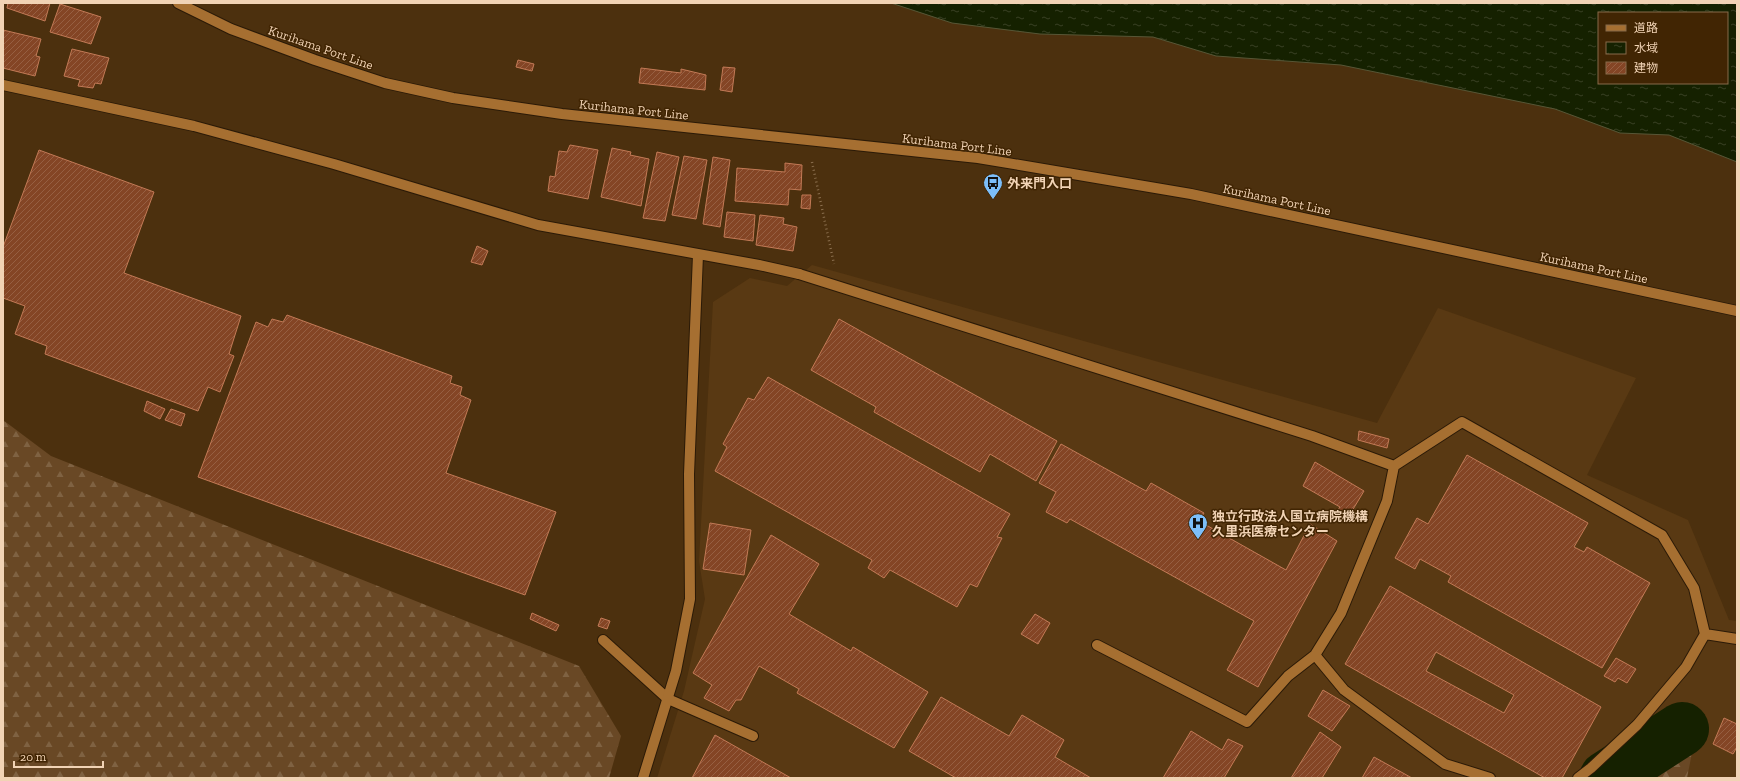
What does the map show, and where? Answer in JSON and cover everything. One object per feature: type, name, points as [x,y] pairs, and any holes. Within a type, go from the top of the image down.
[{"type":"main road","name":"Kurihama Port Line","points":[[178,3],[231,29],[315,60],[384,83],[453,98],[562,114],[971,157],[1002,162],[1191,194],[1737,311]]},
{"type":"main road","points":[[3,85],[194,126],[334,164],[538,225],[698,255],[759,264],[800,274],[1312,436],[1394,466]]},
{"type":"main road","points":[[643,778],[676,671],[690,599],[689,474],[698,255]]},
{"type":"main road","points":[[1097,645],[1246,722],[1288,676],[1315,655],[1341,613],[1387,501],[1394,466],[1462,422],[1662,535],[1694,588],[1705,634],[1686,667],[1637,726],[1578,778]]},
{"type":"main road","points":[[1705,634],[1737,639]]},
{"type":"main road","points":[[603,640],[668,699],[753,736]]},
{"type":"main road","points":[[1315,655],[1344,690],[1445,764],[1490,778]]},
{"type":"path","points":[[811,161],[835,268],[831,284]]},
{"type":"shaded area","name":"独立行政法人国立病院機構 久里浜医療センター","points":[[812,265],[1377,423],[1438,308],[1636,378],[1587,475],[1688,520],[1729,620],[1737,621],[1737,778],[657,778],[684,691],[705,599],[699,561],[713,302],[750,278],[787,286]]},
{"type":"green space","points":[[3,420],[51,456],[579,666],[621,736],[609,778],[3,778]]},
{"type":"green space","points":[[1694,743],[1687,778],[1644,778]]},
{"type":"water","points":[[891,3],[1737,3],[1737,162],[1669,135],[1620,133],[1555,109],[1341,65],[1216,56],[1153,37],[1040,34],[952,23]]},
{"type":"building","points":[[8,3],[50,3],[45,21],[7,8]]},
{"type":"building","points":[[60,4],[101,17],[91,44],[50,32]]},
{"type":"building","points":[[3,30],[41,39],[36,56],[40,57],[35,76],[3,68]]},
{"type":"building","points":[[72,49],[109,58],[101,84],[95,83],[93,88],[78,86],[80,80],[64,76]]},
{"type":"building","points":[[518,60],[534,64],[532,71],[516,67]]},
{"type":"building","points":[[723,67],[735,68],[732,92],[720,90]]},
{"type":"building","points":[[641,68],[681,73],[681,69],[706,75],[705,90],[639,83]]},
{"type":"building","points":[[570,145],[598,150],[588,199],[548,191],[550,176],[555,177],[559,151],[567,152]]},
{"type":"building","points":[[612,148],[631,152],[630,155],[649,159],[641,206],[601,197]]},
{"type":"building","points":[[39,150],[154,192],[124,273],[241,316],[229,354],[234,356],[220,392],[208,387],[198,411],[45,354],[47,346],[15,334],[25,306],[3,298],[3,247]]},
{"type":"building","points":[[657,152],[679,157],[665,221],[643,218]]},
{"type":"building","points":[[684,156],[707,160],[696,219],[672,215]]},
{"type":"building","points":[[713,157],[730,160],[720,227],[703,224]]},
{"type":"building","points":[[785,163],[802,165],[801,190],[789,189],[788,205],[735,201],[737,168],[785,172]]},
{"type":"building","points":[[802,195],[811,195],[810,209],[801,208]]},
{"type":"building","points":[[727,212],[755,215],[753,241],[724,237]]},
{"type":"building","points":[[760,215],[784,218],[783,224],[797,227],[793,251],[756,245]]},
{"type":"building","points":[[477,246],[488,251],[482,265],[471,262]]},
{"type":"building","points":[[287,315],[452,376],[450,383],[462,387],[460,395],[471,400],[446,473],[556,512],[525,595],[198,477],[256,322],[268,327],[272,319],[283,322]]},
{"type":"building","points":[[839,319],[1057,441],[1036,481],[990,454],[980,472],[874,412],[876,407],[811,370]]},
{"type":"building","points":[[768,377],[1010,514],[997,537],[1002,538],[977,587],[970,584],[957,607],[890,570],[884,578],[868,568],[872,560],[715,471],[727,447],[723,444],[748,398],[754,400]]},
{"type":"building","points":[[147,401],[165,409],[160,419],[144,411]]},
{"type":"building","points":[[171,409],[185,414],[181,426],[165,420]]},
{"type":"building","points":[[1359,431],[1389,439],[1387,448],[1358,440]]},
{"type":"building","points":[[1061,444],[1146,491],[1151,483],[1204,513],[1199,521],[1286,570],[1310,524],[1337,541],[1258,687],[1227,670],[1254,621],[1070,519],[1067,523],[1046,512],[1056,492],[1039,483]]},
{"type":"building","points":[[1467,455],[1588,523],[1574,547],[1584,552],[1587,547],[1650,583],[1602,668],[1448,582],[1451,576],[1420,559],[1415,569],[1395,558],[1417,518],[1428,524]]},
{"type":"building","points":[[1315,462],[1364,491],[1349,516],[1337,510],[1340,507],[1303,486]]},
{"type":"building","points":[[710,523],[751,530],[744,575],[703,569]]},
{"type":"building","points":[[771,535],[819,564],[789,614],[851,651],[853,647],[928,692],[894,748],[797,693],[799,689],[759,666],[741,700],[736,700],[729,711],[704,698],[712,685],[693,673]]},
{"type":"building","points":[[1390,586],[1601,707],[1562,778],[1545,778],[1345,664]],"holes":[[[1436,652],[1514,695],[1504,713],[1426,671]]]},
{"type":"building","points":[[532,613],[559,625],[556,631],[530,619]]},
{"type":"building","points":[[1035,614],[1050,623],[1038,644],[1021,634]]},
{"type":"building","points":[[601,618],[610,621],[607,629],[598,626]]},
{"type":"building","points":[[1616,658],[1636,669],[1627,683],[1618,678],[1615,682],[1604,676]]},
{"type":"building","points":[[1323,690],[1350,706],[1332,731],[1308,716]]},
{"type":"building","points":[[941,697],[1009,736],[1022,715],[1064,740],[1055,757],[1091,778],[956,778],[909,751]]},
{"type":"building","points":[[1724,718],[1737,724],[1737,747],[1733,754],[1713,744]]},
{"type":"building","points":[[1191,731],[1222,750],[1228,739],[1243,746],[1224,778],[1163,778]]},
{"type":"building","points":[[1320,732],[1341,747],[1322,778],[1291,778]]},
{"type":"building","points":[[715,735],[791,778],[692,778]]},
{"type":"building","points":[[1374,757],[1412,778],[1362,778]]},
{"type":"waterway","points":[[1606,778],[1682,729]]},
{"type":"place","name":"外来門入口","points":[[993,200]]},
{"type":"place","name":"独立行政法人国立病院機構 久里浜医療センター","points":[[1198,540]]}]
